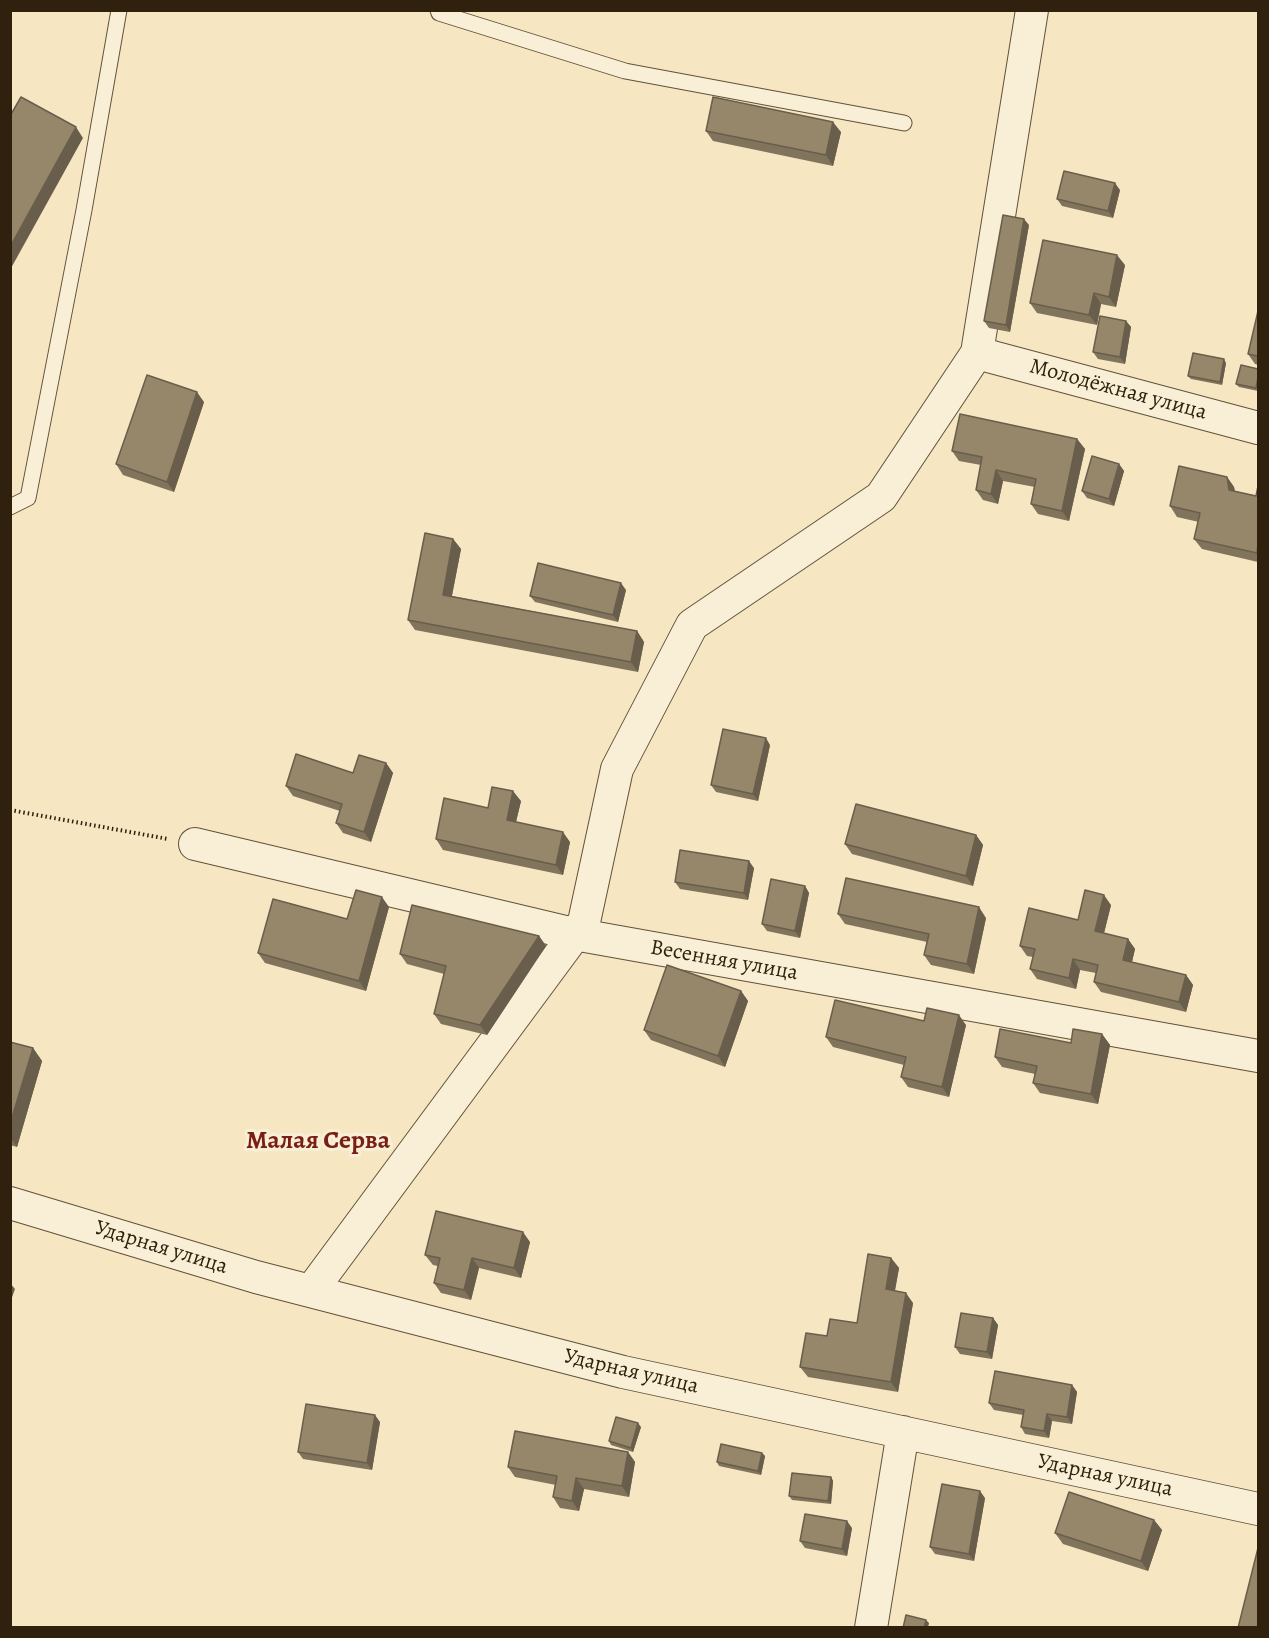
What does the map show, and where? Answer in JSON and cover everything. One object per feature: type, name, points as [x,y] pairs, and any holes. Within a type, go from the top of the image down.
[{"type":"street","points":[[311,1291],[584,922],[617,769],[692,625],[881,497],[977,353],[1032,10]]},
{"type":"street","name":"Молодёжная улица","points":[[977,353],[1258,428]]},
{"type":"street","name":"Весенняя улица","points":[[195,844],[574,934],[1258,1056]]},
{"type":"street","name":"Ударная улица","points":[[10,1203],[256,1277],[623,1372],[1258,1509]]},
{"type":"street","points":[[871,1628],[903,1432]]},
{"type":"lane","points":[[10,507],[28,498],[84,210],[119,10]]},
{"type":"lane","points":[[438,10],[439,13],[624,71],[904,123]]},
{"type":"path","points":[[10,810],[195,844]]},
{"type":"building","points":[[21,97],[76,127],[10,247],[10,116]]},
{"type":"building","points":[[713,97],[833,122],[826,155],[706,131]]},
{"type":"building","points":[[1064,171],[1115,183],[1108,211],[1057,199]]},
{"type":"building","points":[[1003,215],[1024,219],[1006,325],[984,321]]},
{"type":"building","points":[[1043,240],[1117,255],[1109,297],[1094,293],[1089,315],[1030,303]]},
{"type":"building","points":[[1258,311],[1258,356],[1248,354]]},
{"type":"building","points":[[1100,316],[1126,321],[1120,357],[1093,352]]},
{"type":"building","points":[[1193,353],[1224,359],[1220,382],[1188,376]]},
{"type":"building","points":[[1241,365],[1258,369],[1256,388],[1236,384]]},
{"type":"building","points":[[147,375],[197,392],[167,482],[116,464]]},
{"type":"building","points":[[960,414],[1077,439],[1062,511],[1031,504],[1036,479],[996,470],[991,494],[976,490],[982,457],[952,451]]},
{"type":"building","points":[[1092,456],[1119,464],[1109,499],[1082,491]]},
{"type":"building","points":[[1179,466],[1227,477],[1229,490],[1256,496],[1258,486],[1257,553],[1194,539],[1200,513],[1170,506]]},
{"type":"building","points":[[425,533],[453,539],[443,595],[637,631],[631,662],[408,620]]},
{"type":"building","points":[[538,563],[621,583],[613,615],[530,596]]},
{"type":"building","points":[[723,729],[766,738],[753,794],[711,785]]},
{"type":"building","points":[[296,754],[353,773],[359,755],[386,763],[364,832],[336,823],[342,804],[286,786]]},
{"type":"building","points":[[492,787],[513,791],[507,820],[563,832],[556,865],[436,839],[444,798],[488,808]]},
{"type":"building","points":[[856,804],[976,835],[966,876],[845,844]]},
{"type":"building","points":[[680,850],[749,861],[744,893],[675,882]]},
{"type":"building","points":[[846,878],[979,907],[967,964],[924,955],[929,934],[838,914]]},
{"type":"building","points":[[771,879],[805,886],[795,931],[762,924]]},
{"type":"building","points":[[356,890],[382,897],[359,981],[258,953],[273,899],[347,919]]},
{"type":"building","points":[[1085,890],[1104,895],[1095,931],[1128,939],[1123,960],[1186,975],[1179,1002],[1094,982],[1098,965],[1073,959],[1069,978],[1030,969],[1035,949],[1020,946],[1029,908],[1078,920]]},
{"type":"building","points":[[412,905],[539,936],[480,1025],[434,1014],[446,966],[400,954]]},
{"type":"building","points":[[667,965],[741,991],[718,1056],[644,1030]]},
{"type":"building","points":[[835,1000],[924,1021],[927,1008],[959,1015],[942,1087],[901,1077],[906,1057],[826,1037]]},
{"type":"building","points":[[1000,1029],[1071,1043],[1073,1029],[1102,1034],[1091,1094],[1033,1083],[1037,1066],[995,1057]]},
{"type":"building","points":[[10,1042],[33,1048],[10,1124]]},
{"type":"building","points":[[436,1211],[523,1232],[514,1268],[472,1258],[464,1290],[434,1283],[440,1258],[425,1255]]},
{"type":"building","points":[[868,1254],[891,1258],[886,1289],[906,1293],[891,1382],[800,1367],[806,1333],[827,1336],[830,1319],[857,1323]]},
{"type":"building","points":[[961,1313],[993,1318],[987,1352],[955,1347]]},
{"type":"building","points":[[995,1371],[1072,1385],[1067,1417],[1047,1414],[1044,1431],[1021,1427],[1024,1410],[989,1403]]},
{"type":"building","points":[[306,1404],[375,1415],[367,1463],[298,1452]]},
{"type":"building","points":[[616,1417],[638,1423],[631,1448],[609,1441]]},
{"type":"building","points":[[515,1431],[628,1452],[622,1486],[576,1478],[572,1501],[553,1497],[557,1476],[508,1467]]},
{"type":"building","points":[[721,1444],[762,1453],[758,1471],[717,1462]]},
{"type":"building","points":[[792,1473],[831,1477],[828,1501],[789,1496]]},
{"type":"building","points":[[942,1484],[980,1491],[969,1554],[930,1547]]},
{"type":"building","points":[[1069,1492],[1154,1520],[1141,1561],[1055,1533]]},
{"type":"building","points":[[805,1514],[847,1521],[842,1549],[800,1541]]},
{"type":"building","points":[[1258,1548],[1258,1628],[1238,1628]]},
{"type":"building","points":[[906,1615],[926,1620],[924,1628],[903,1628]]},
{"type":"district","name":"Малая Серва","points":[[318,1142]]}]
